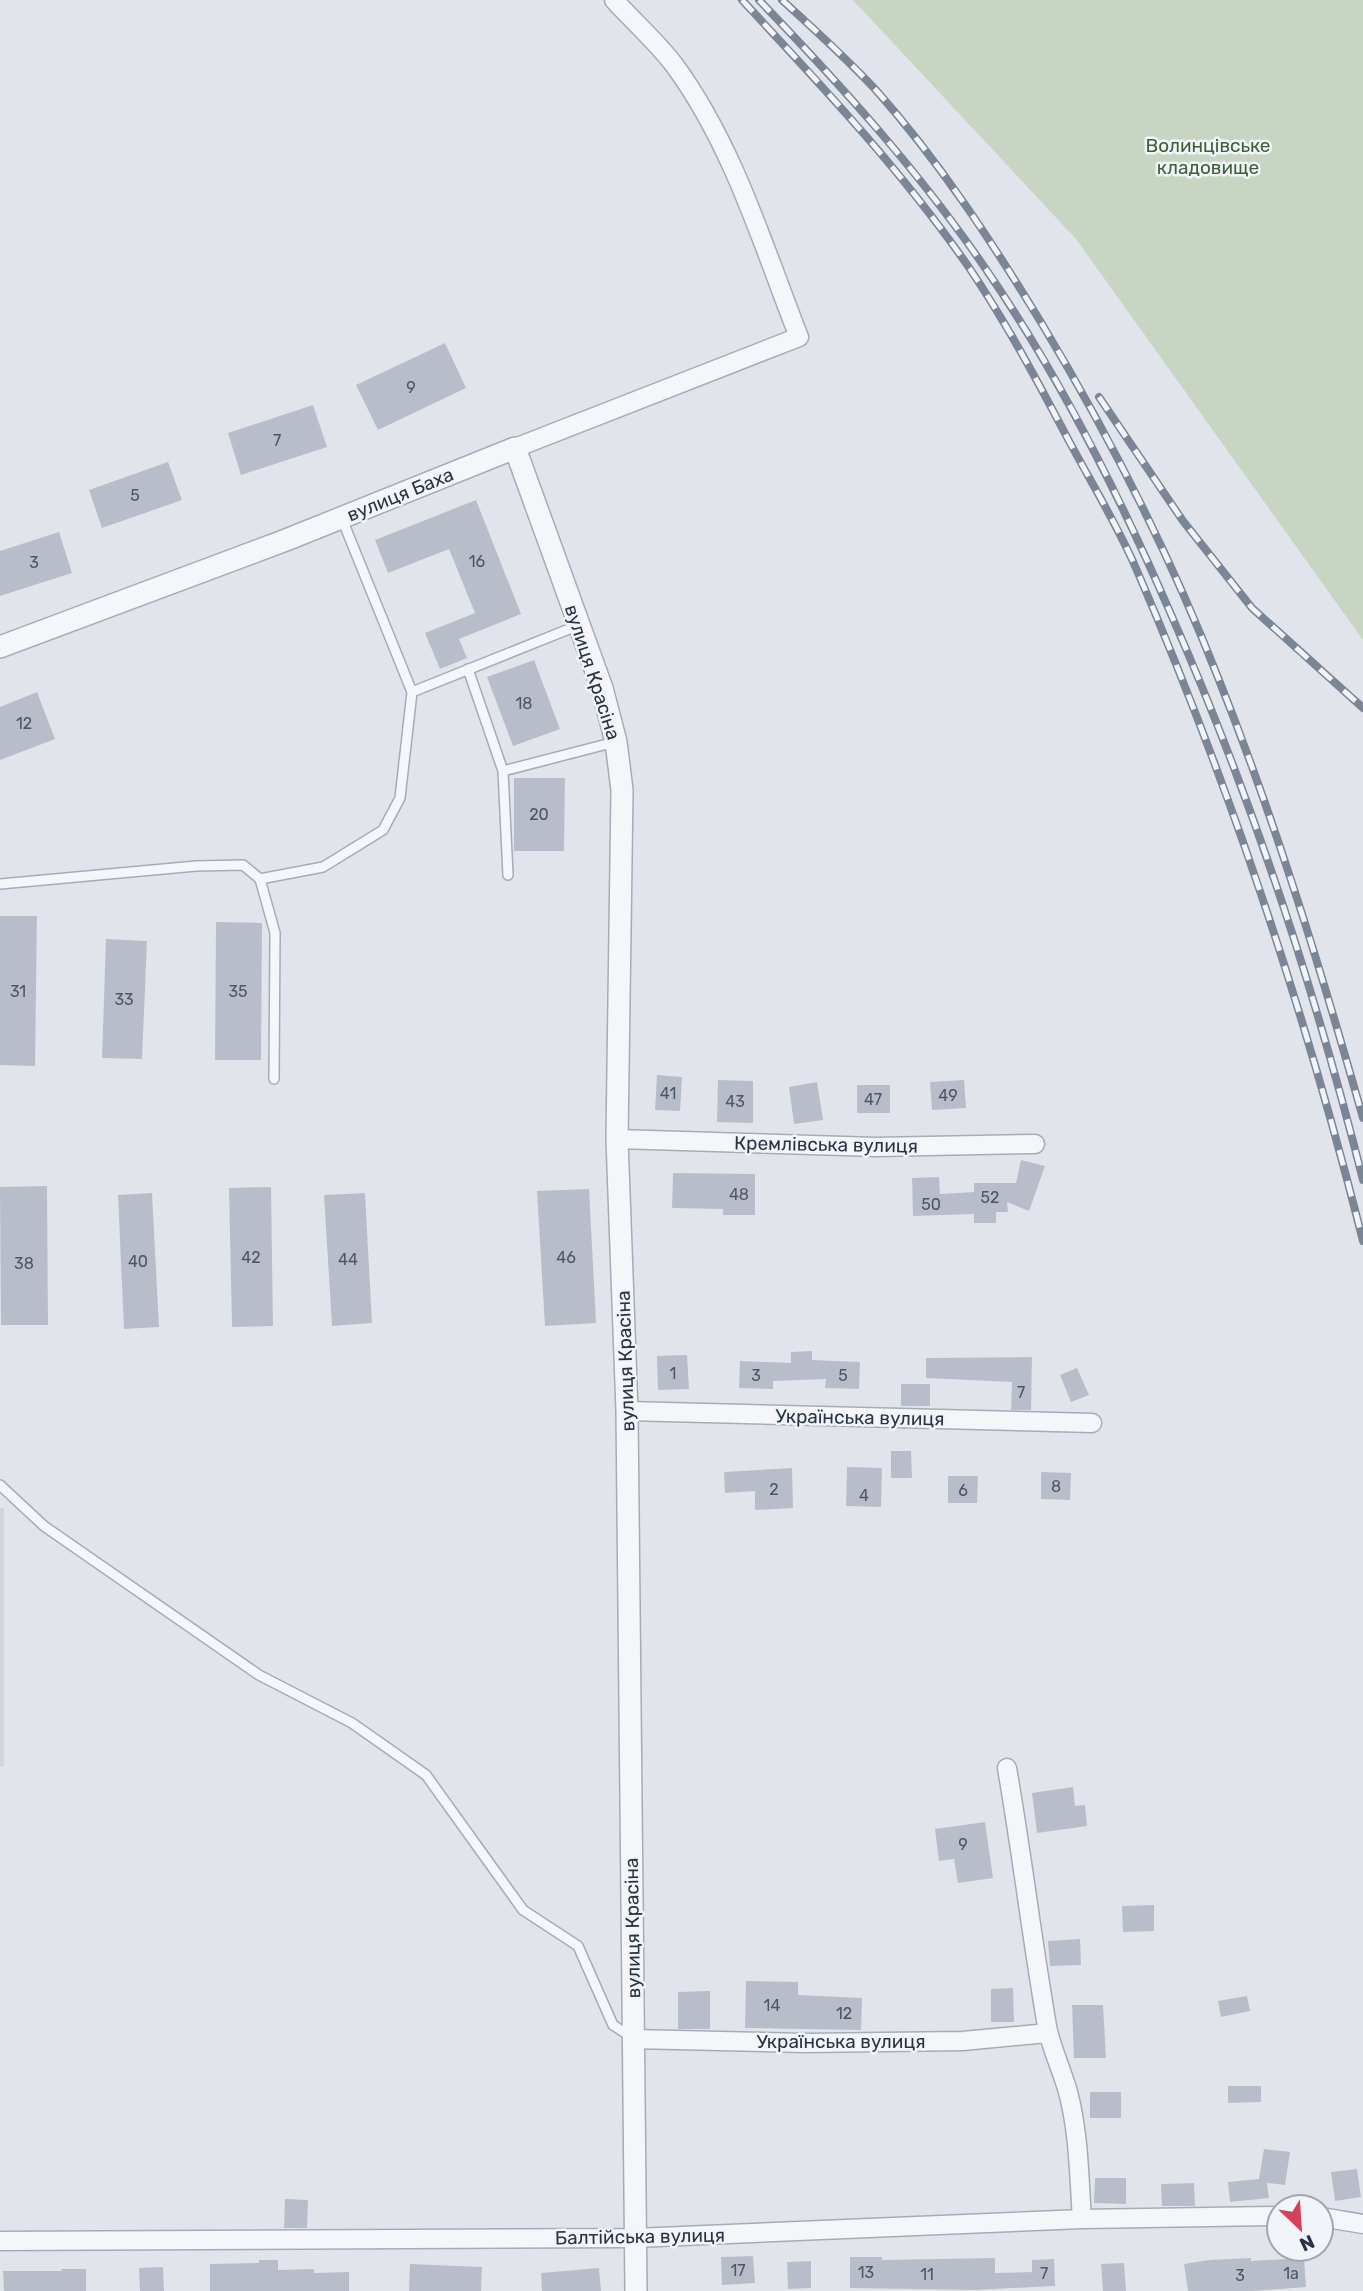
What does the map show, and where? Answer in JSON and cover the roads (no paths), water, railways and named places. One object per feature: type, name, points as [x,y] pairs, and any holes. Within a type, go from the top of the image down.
[{"type":"street","name":"вулиця Баха","points":[[0,647],[341,518],[799,337],[732,165],[704,110],[674,65],[614,0]]},
{"type":"street","name":"вулиця Красіна","points":[[514,448],[602,688],[616,741],[622,790],[617,1139],[627,1411],[636,2291]]},
{"type":"street","name":"Кремлівська вулиця","points":[[617,1139],[876,1147],[1035,1144]]},
{"type":"street","name":"Українська вулиця","points":[[627,1411],[1093,1423]]},
{"type":"street","points":[[1007,1768],[1048,2033],[1069,2092],[1075,2124],[1082,2219]]},
{"type":"street","name":"Українська вулиця","points":[[634,2039],[806,2043],[964,2041],[1048,2033]]},
{"type":"street","name":"Балтійська вулиця","points":[[0,2241],[635,2238],[1082,2219],[1265,2216]]},
{"type":"street","points":[[1335,2219],[1363,2224]]},
{"type":"lane","points":[[260,879],[323,867],[383,830],[400,798],[412,691],[341,518]]},
{"type":"lane","points":[[412,691],[579,625]]},
{"type":"lane","points":[[468,669],[503,771],[508,875]]},
{"type":"lane","points":[[503,771],[616,741]]},
{"type":"lane","points":[[0,884],[196,866],[243,865],[260,879],[275,933],[274,1079]]},
{"type":"lane","points":[[0,1485],[44,1526],[259,1675],[352,1723],[426,1774],[523,1910],[578,1946],[613,2025],[634,2039]]},
{"type":"railway","points":[[742,0],[890,164],[945,233],[997,311],[1120,534],[1169,648],[1233,814],[1316,1069],[1363,1241]]},
{"type":"railway","points":[[759,0],[875,126],[956,227],[1009,303],[1060,388],[1107,476],[1200,681],[1254,821],[1324,1035],[1363,1180]]},
{"type":"railway","points":[[782,0],[875,89],[943,173],[1042,324],[1115,454],[1181,588],[1240,734],[1297,897],[1363,1118]]},
{"type":"railway","points":[[1099,397],[1183,521],[1252,608],[1363,708]]},
{"type":"park label","name":"Волинцівське кладовище","points":[[1208,156]]}]
